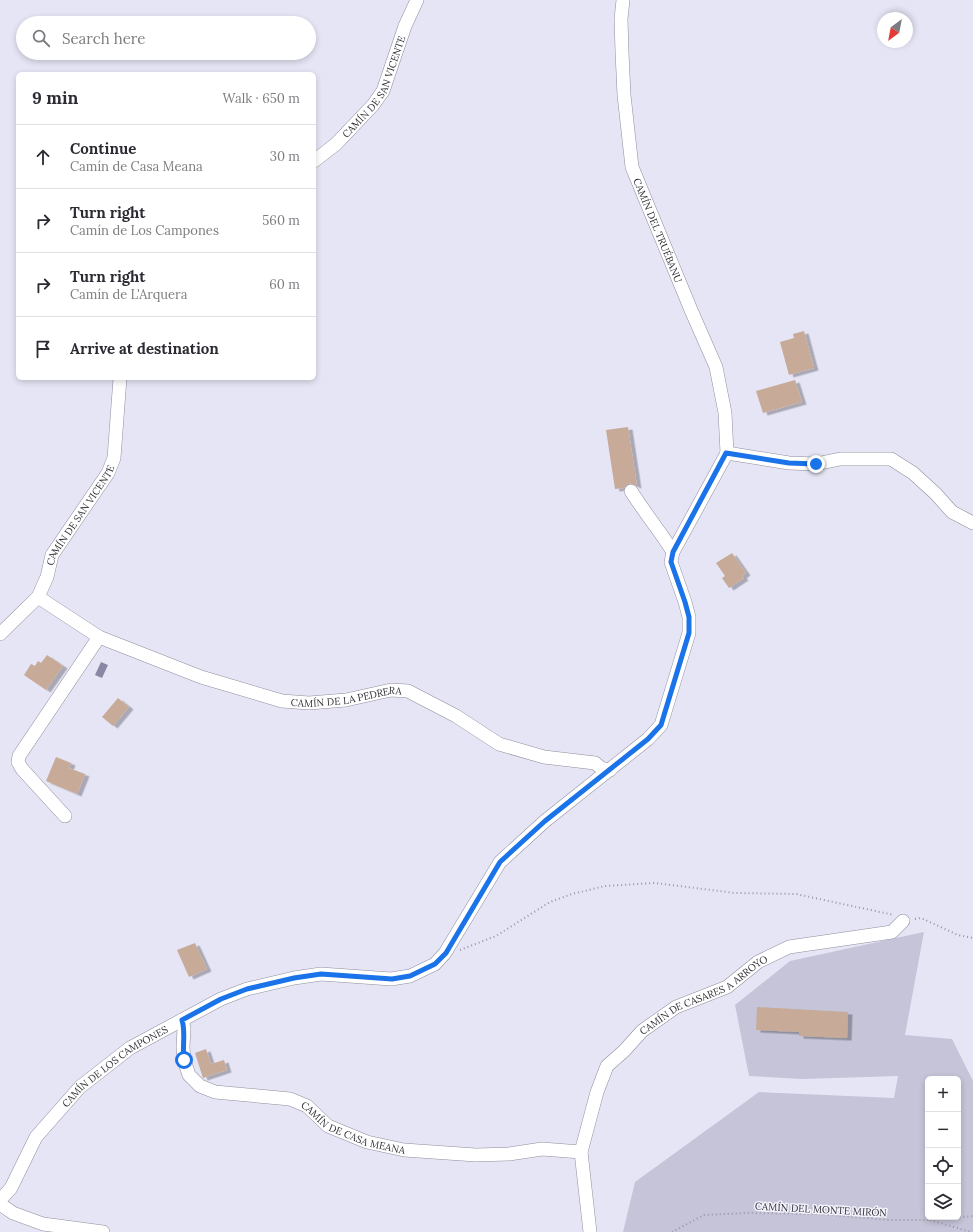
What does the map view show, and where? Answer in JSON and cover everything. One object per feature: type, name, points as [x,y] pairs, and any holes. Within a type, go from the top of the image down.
[{"type":"street","name":"CAMÍN DE SAN VICENTE","points":[[316,159],[336,144],[374,105],[383,91],[405,26],[417,0]]},
{"type":"street","name":"CAMÍN DEL TRUÉBANU","points":[[623,0],[621,19],[624,95],[632,167],[716,367],[725,412],[726,453]]},
{"type":"street","name":"CAMÍN DE SAN VICENTE","points":[[0,634],[38,597],[47,577],[52,555],[108,473],[114,458],[120,380]]},
{"type":"street","points":[[631,491],[673,552],[726,453],[802,464],[816,464],[840,459],[891,459],[913,472],[952,512],[973,523]]},
{"type":"street","name":"CAMÍN DE LOS CAMPONES","points":[[0,1200],[11,1188],[36,1137],[80,1087],[130,1048],[221,999],[247,989],[294,978],[321,974],[392,979],[410,976],[435,964],[446,953],[500,862],[545,821],[648,739],[661,725],[689,633],[689,617],[671,562],[673,552]]},
{"type":"street","name":"CAMÍN DE LA PEDRERA","points":[[38,597],[99,637],[200,677],[282,701],[309,703],[346,700],[391,690],[408,691],[456,716],[499,744],[544,757],[595,763],[601,768],[610,770]]},
{"type":"street","points":[[65,816],[22,769],[18,762],[19,756],[99,637]]},
{"type":"street","name":"CAMÍN DE CASARES A ARROYO","points":[[590,1232],[581,1152],[597,1092],[607,1066],[624,1051],[642,1031],[676,1007],[727,987],[758,962],[789,947],[892,932],[903,920]]},
{"type":"street","name":"CAMÍN DE CASA MEANA","points":[[182,1020],[184,1028],[184,1060],[189,1075],[200,1086],[215,1092],[290,1099],[307,1106],[328,1126],[367,1142],[404,1150],[476,1155],[509,1154],[542,1149],[581,1152]]},
{"type":"street","points":[[0,1204],[13,1214],[43,1224],[103,1232]]},
{"type":"path","points":[[446,953],[461,950],[496,936],[550,902],[572,894],[605,886],[655,883],[735,893],[796,894],[893,915],[903,920],[921,918],[958,935],[973,938]]},
{"type":"path","name":"CAMÍN DEL MONTE MIRÓN","points":[[672,1232],[704,1216],[747,1213],[821,1214],[889,1220],[925,1220]]},
{"type":"path","name":"CAMÍN DEL MONTE MIRÓN","points":[[961,1217],[973,1216]]},
{"type":"path","points":[[927,1220],[971,1232]]},
{"type":"shaded area","points":[[101,662],[108,665],[102,678],[95,675]]},
{"type":"shaded area","points":[[924,932],[905,1035],[952,1039],[973,1081],[973,1232],[623,1232],[635,1182],[759,1092],[894,1098],[898,1076],[802,1079],[749,1076],[735,1005],[790,961]]},
{"type":"building","points":[[804,331],[814,368],[789,375],[780,342],[794,338],[793,334]]},
{"type":"building","points":[[795,380],[802,402],[763,413],[756,391]]},
{"type":"building","points":[[628,427],[637,486],[630,483],[624,488],[615,489],[606,430]]},
{"type":"building","points":[[732,553],[746,573],[742,576],[744,578],[729,588],[722,578],[725,576],[716,563]]},
{"type":"building","points":[[47,655],[63,666],[46,690],[24,675],[31,664],[35,666],[38,661],[41,663]]},
{"type":"building","points":[[118,698],[129,707],[113,726],[102,717]]},
{"type":"building","points":[[56,757],[71,763],[69,768],[85,774],[77,794],[46,781]]},
{"type":"building","points":[[195,943],[207,969],[189,977],[177,950]]},
{"type":"building","points":[[757,1007],[848,1012],[847,1038],[799,1036],[799,1032],[756,1030]]},
{"type":"building","points":[[206,1049],[211,1064],[224,1060],[227,1070],[203,1078],[195,1053]]},
{"type":"route","points":[[184,1060],[184,1028],[182,1020],[221,999],[247,989],[294,978],[321,974],[392,979],[410,976],[435,964],[446,953],[500,862],[545,821],[648,739],[661,725],[689,633],[689,617],[671,562],[673,552],[726,453],[789,463],[816,464]]}]
